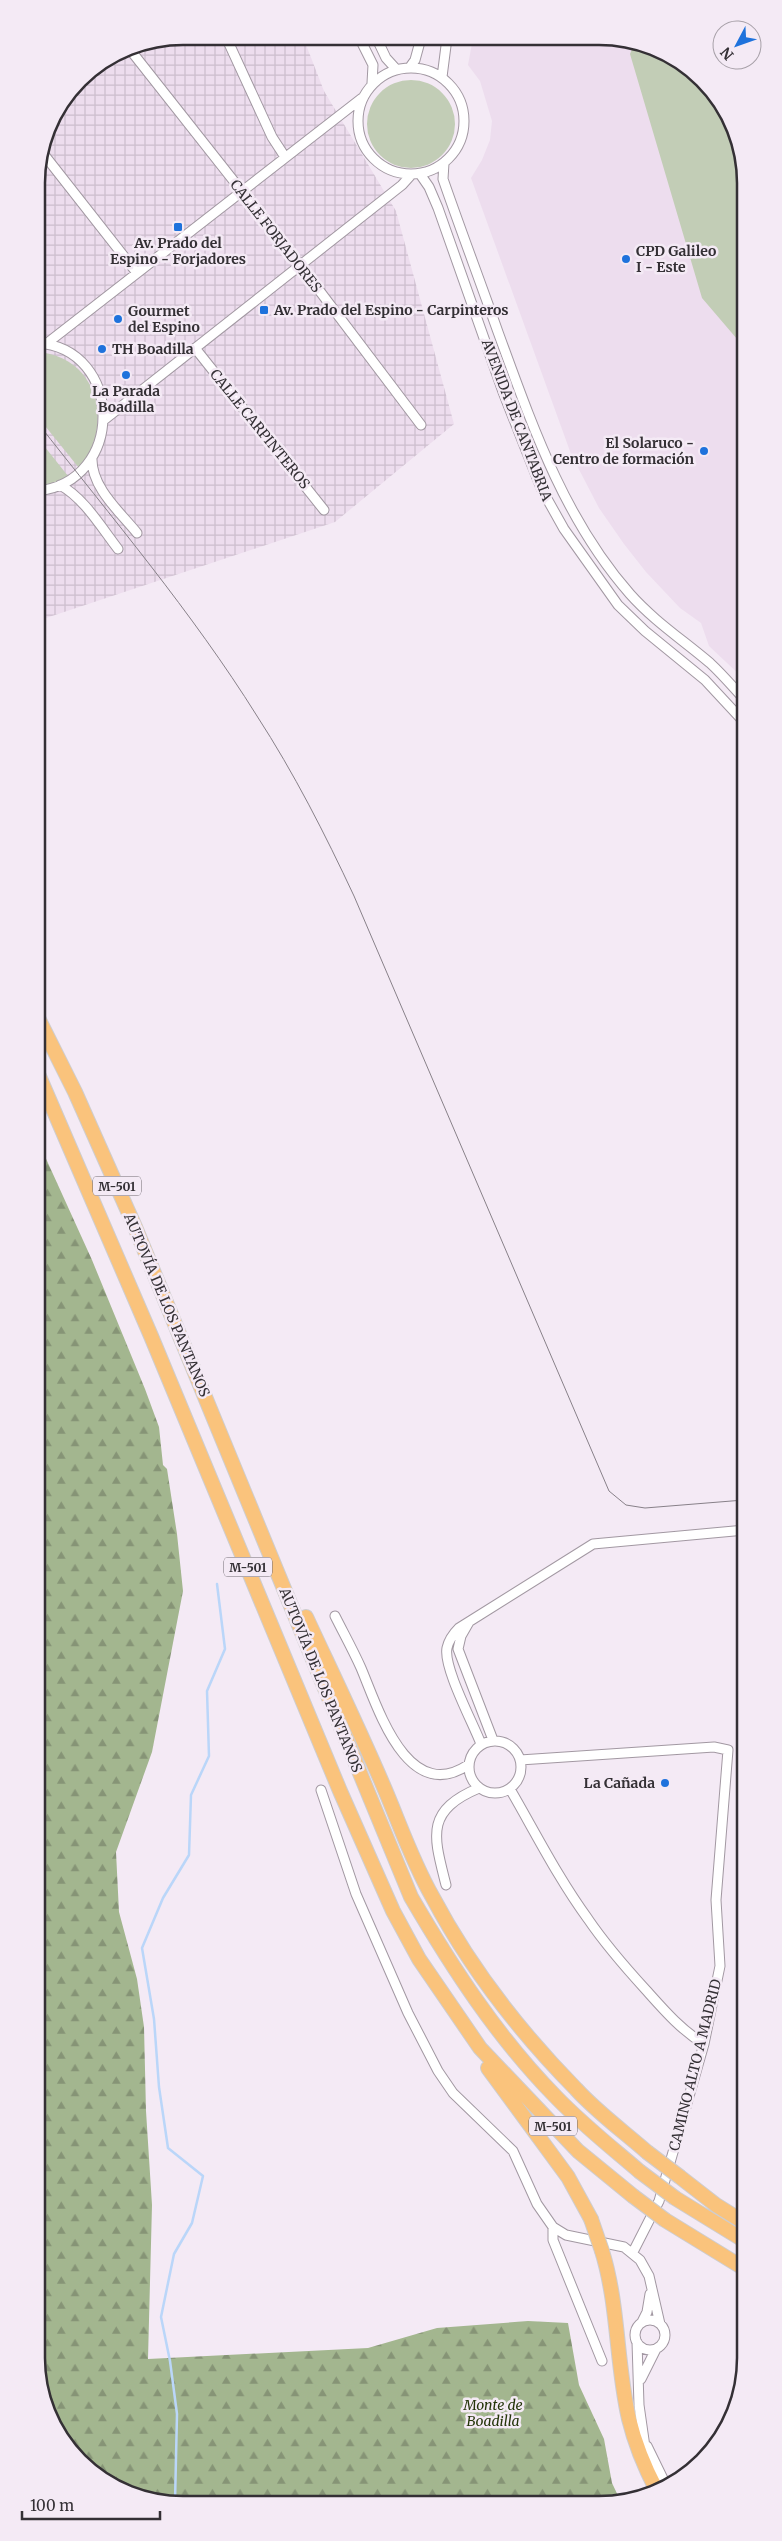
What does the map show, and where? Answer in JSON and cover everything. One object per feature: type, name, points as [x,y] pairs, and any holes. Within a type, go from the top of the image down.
[{"type":"highway","name":"AUTOVÍA DE LOS PANTANOS","points":[[45,1030],[75,1092],[131,1218],[275,1561],[361,1780],[407,1888],[449,1962],[484,2011],[555,2097],[639,2171],[675,2198],[737,2236]]},
{"type":"highway","name":"AUTOVÍA DE LOS PANTANOS","points":[[45,1090],[136,1300],[369,1858],[419,1959],[480,2048],[578,2150],[665,2220],[737,2263]]},
{"type":"highway","points":[[275,1561],[287,1577],[368,1752],[416,1864],[457,1939],[512,2017],[577,2090],[647,2152],[716,2205],[737,2218]]},
{"type":"highway","points":[[480,2048],[488,2068],[568,2177],[591,2219],[610,2283],[628,2418],[640,2455],[655,2484]]},
{"type":"highway","points":[[680,2177],[737,2210]]},
{"type":"street","points":[[230,45],[272,137],[285,156]]},
{"type":"street","points":[[363,45],[373,65],[372,83]]},
{"type":"street","points":[[380,45],[386,58],[396,69]]},
{"type":"street","points":[[410,67],[419,45]]},
{"type":"street","points":[[442,77],[446,45]]},
{"type":"street","name":"CALLE FORJADORES","points":[[134,54],[300,265],[421,425]]},
{"type":"street","points":[[104,420],[416,174],[444,163],[458,147],[463,132],[464,114],[460,100],[452,87],[442,77],[427,69],[410,67],[396,69],[372,83],[362,98],[357,114],[357,130],[363,147],[375,161],[394,172],[416,174]]},
{"type":"street","points":[[45,340],[137,274],[285,156],[362,98]]},
{"type":"street","points":[[47,159],[137,274]]},
{"type":"street","name":"AVENIDA DE CANTABRIA","points":[[444,163],[443,179],[518,386],[554,478],[575,518],[599,554],[630,594],[652,616],[712,664],[737,691]]},
{"type":"street","name":"AVENIDA DE CANTABRIA","points":[[416,174],[429,187],[438,208],[503,392],[541,488],[564,530],[618,605],[645,632],[705,680],[737,714]]},
{"type":"street","points":[[45,345],[70,354],[89,371],[101,394],[104,420],[101,440],[92,458],[78,474],[60,485],[45,489]]},
{"type":"street","name":"CALLE CARPINTEROS","points":[[195,348],[324,510]]},
{"type":"street","points":[[92,458],[91,471],[98,485],[137,533]]},
{"type":"street","points":[[60,485],[70,490],[80,501],[118,549]]},
{"type":"street","points":[[480,1744],[448,1665],[447,1649],[455,1632],[593,1544],[737,1531]]},
{"type":"street","points":[[335,1616],[358,1662],[391,1738],[409,1761],[429,1772],[443,1774],[456,1773],[468,1765]]},
{"type":"street","points":[[470,1622],[461,1636],[458,1648],[493,1740]]},
{"type":"street","points":[[493,1740],[513,1747],[520,1760],[518,1780],[510,1789],[501,1793],[491,1793],[479,1788],[470,1778],[468,1765],[471,1753],[480,1744],[493,1740]]},
{"type":"street","name":"CAMINO ALTO A MADRID","points":[[520,1760],[714,1747],[728,1750],[716,1900],[720,1966],[704,2044],[659,2201],[633,2252]]},
{"type":"street","points":[[446,1885],[436,1842],[438,1822],[448,1807],[460,1796],[479,1788]]},
{"type":"street","points":[[510,1789],[556,1870],[588,1920],[623,1965],[663,2009],[684,2030],[704,2044]]},
{"type":"street","points":[[322,1790],[356,1894],[424,2047],[453,2093],[513,2151],[537,2204],[553,2227],[566,2235],[613,2243],[633,2252],[645,2268],[665,2338],[646,2365],[638,2389]]},
{"type":"street","points":[[553,2227],[553,2240],[602,2361]]},
{"type":"street","points":[[650,2284],[650,2300],[642,2322],[636,2331],[641,2429],[646,2456],[656,2483]]},
{"type":"street","points":[[642,2322],[654,2321],[660,2324]]},
{"type":"street","points":[[637,2342],[648,2350],[656,2349]]},
{"type":"street","points":[[641,2429],[655,2466],[663,2480]]},
{"type":"shaded area","points":[[306,45],[324,91],[396,211],[454,424],[335,522],[45,618],[46,165],[59,122],[68,107],[92,79],[122,59],[139,52],[165,46]]},
{"type":"shaded area","points":[[472,45],[608,45],[643,52],[668,64],[696,86],[718,114],[730,139],[736,165],[737,183],[737,672],[709,646],[701,623],[680,608],[646,572],[624,544],[599,508],[571,454],[471,178],[482,160],[490,140],[492,121],[480,81],[468,65]]},
{"type":"green space","points":[[632,49],[643,52],[660,59],[683,74],[708,99],[718,114],[730,139],[736,165],[737,183],[737,339],[702,298],[630,54]]},
{"type":"green space","points":[[411,80],[428,84],[442,93],[451,107],[455,124],[451,141],[442,155],[428,164],[411,168],[394,164],[380,155],[371,141],[367,124],[371,107],[380,93],[394,84]]},
{"type":"green space","points":[[45,354],[58,356],[74,366],[87,379],[94,395],[98,413],[96,432],[90,451],[79,468],[45,426]]},
{"type":"green space","points":[[45,447],[68,476],[52,484],[45,485]]},
{"type":"green space","name":"Monte de Boadilla","points":[[45,1156],[92,1260],[159,1427],[163,1465],[167,1469],[177,1534],[183,1591],[152,1752],[116,1852],[119,1912],[137,1979],[144,2027],[146,2111],[152,2205],[148,2359],[368,2348],[437,2328],[528,2321],[568,2323],[579,2385],[604,2439],[612,2483],[617,2494],[608,2496],[174,2496],[139,2489],[122,2482],[99,2467],[79,2449],[59,2419],[52,2402],[45,2367]]},
{"type":"waterway","points":[[175,2496],[177,2414],[170,2361],[161,2317],[174,2254],[192,2223],[203,2176],[168,2148],[159,2087],[154,2019],[142,1948],[163,1898],[189,1855],[191,1795],[209,1756],[207,1691],[225,1649],[217,1584]]},
{"type":"tram line","points":[[45,432],[151,566],[206,640],[271,738],[308,804],[354,896],[609,1491],[626,1505],[645,1508],[737,1501]]},
{"type":"place","name":"Av. Prado del Espino - Forjadores","points":[[178,227]]},
{"type":"place","name":"CPD Galileo I - Este","points":[[626,259]]},
{"type":"place","name":"Av. Prado del Espino - Carpinteros","points":[[264,310]]},
{"type":"place","name":"Gourmet del Espino","points":[[118,319]]},
{"type":"place","name":"TH Boadilla","points":[[102,349]]},
{"type":"place","name":"La Parada Boadilla","points":[[126,375]]},
{"type":"place","name":"El Solaruco - Centro de formación","points":[[704,451]]},
{"type":"place","name":"La Cañada","points":[[665,1783]]}]
